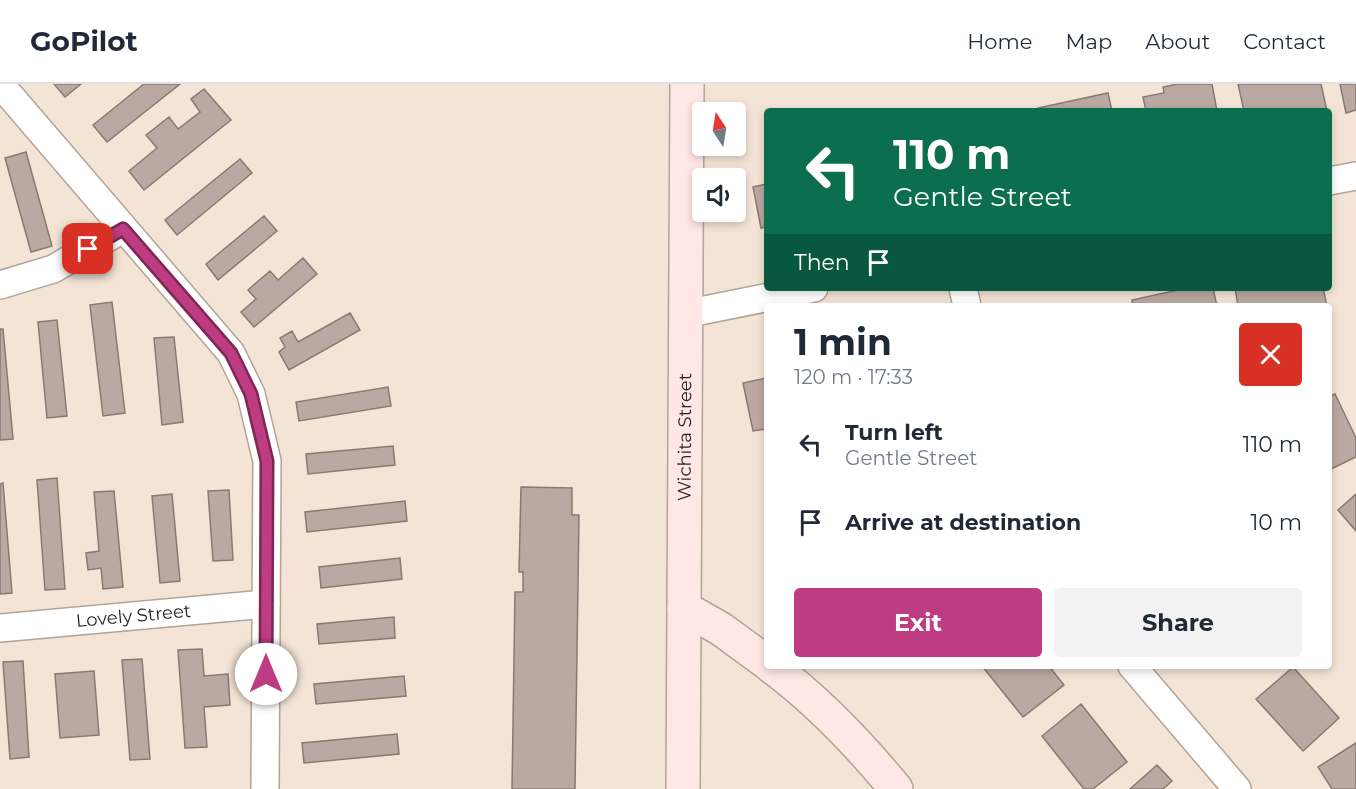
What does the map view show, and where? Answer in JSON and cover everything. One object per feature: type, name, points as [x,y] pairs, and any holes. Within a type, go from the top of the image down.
[{"type":"main road","name":"Wichita Street","points":[[683,789],[687,84]]},
{"type":"main road","points":[[684,608],[721,629],[764,661]]},
{"type":"main road","points":[[775,669],[861,746],[896,789]]},
{"type":"street","points":[[0,84],[231,353],[251,394],[267,461],[264,789]]},
{"type":"street","points":[[1332,180],[1356,176]]},
{"type":"street","points":[[0,285],[53,269],[123,229]]},
{"type":"street","points":[[685,314],[799,291]]},
{"type":"street","name":"Lovely Street","points":[[0,628],[266,604]]},
{"type":"street","points":[[1135,669],[1237,789]]},
{"type":"building","points":[[54,84],[81,84],[65,97]]},
{"type":"building","points":[[144,84],[180,84],[107,142],[93,125]]},
{"type":"building","points":[[1178,84],[1212,84],[1216,108],[1145,108],[1143,97],[1164,93],[1163,87]]},
{"type":"building","points":[[1238,84],[1321,84],[1326,108],[1243,108]]},
{"type":"building","points":[[1340,84],[1356,84],[1356,110],[1346,113]]},
{"type":"building","points":[[204,89],[231,120],[144,190],[129,171],[157,148],[146,135],[169,117],[178,129],[200,112],[191,99]]},
{"type":"building","points":[[1108,93],[1111,108],[1038,108]]},
{"type":"building","points":[[26,152],[52,246],[31,252],[5,158]]},
{"type":"building","points":[[240,159],[252,173],[177,235],[165,220]]},
{"type":"building","points":[[764,184],[764,227],[761,228],[753,187]]},
{"type":"building","points":[[264,216],[277,231],[218,280],[206,264]]},
{"type":"building","points":[[303,258],[317,274],[254,327],[241,312],[256,299],[248,290],[270,271],[278,280]]},
{"type":"building","points":[[1173,291],[1214,291],[1216,303],[1132,303],[1132,300]]},
{"type":"building","points":[[1236,291],[1324,291],[1326,303],[1238,303]]},
{"type":"building","points":[[112,302],[125,413],[103,416],[90,305]]},
{"type":"building","points":[[350,313],[360,330],[289,370],[279,352],[285,347],[280,338],[292,331],[298,342]]},
{"type":"building","points":[[57,320],[67,416],[47,418],[38,322]]},
{"type":"building","points":[[0,329],[3,329],[13,439],[0,440]]},
{"type":"building","points":[[174,337],[183,422],[162,425],[154,338]]},
{"type":"building","points":[[764,378],[764,429],[753,431],[743,383]]},
{"type":"building","points":[[388,387],[391,406],[299,421],[296,402]]},
{"type":"building","points":[[1335,394],[1356,438],[1356,457],[1332,469],[1332,395]]},
{"type":"building","points":[[393,446],[395,465],[308,474],[306,454]]},
{"type":"building","points":[[57,478],[65,589],[45,590],[37,480]]},
{"type":"building","points":[[3,483],[12,593],[0,594],[0,484]]},
{"type":"building","points":[[521,487],[572,488],[572,515],[579,515],[575,789],[512,789],[515,592],[523,592],[523,572],[519,572]]},
{"type":"building","points":[[229,490],[233,560],[213,561],[208,491]]},
{"type":"building","points":[[114,491],[123,587],[103,589],[101,568],[88,570],[86,553],[99,551],[94,492]]},
{"type":"building","points":[[172,494],[180,581],[160,583],[152,496]]},
{"type":"building","points":[[1356,494],[1356,531],[1338,510]]},
{"type":"building","points":[[405,501],[407,521],[307,532],[305,512]]},
{"type":"building","points":[[400,558],[402,579],[321,588],[319,567]]},
{"type":"building","points":[[394,617],[395,638],[319,644],[317,624]]},
{"type":"building","points":[[202,649],[204,676],[228,674],[230,705],[204,707],[207,747],[185,748],[178,650]]},
{"type":"building","points":[[142,659],[150,759],[130,760],[122,660]]},
{"type":"building","points":[[23,661],[29,757],[10,759],[3,662]]},
{"type":"building","points":[[984,669],[1051,669],[1064,685],[1023,717]]},
{"type":"building","points":[[1291,669],[1295,669],[1339,718],[1303,751],[1256,699]]},
{"type":"building","points":[[94,671],[99,735],[60,738],[55,674]]},
{"type":"building","points":[[404,676],[406,696],[316,704],[314,684]]},
{"type":"building","points":[[1081,704],[1127,762],[1093,789],[1084,789],[1042,736]]},
{"type":"building","points":[[397,734],[399,754],[304,763],[302,743]]},
{"type":"building","points":[[1356,743],[1356,789],[1332,789],[1318,767]]},
{"type":"building","points":[[1157,765],[1172,781],[1163,789],[1130,789]]},
{"type":"route","points":[[88,249],[123,229],[231,353],[251,394],[267,461],[266,674]]}]
